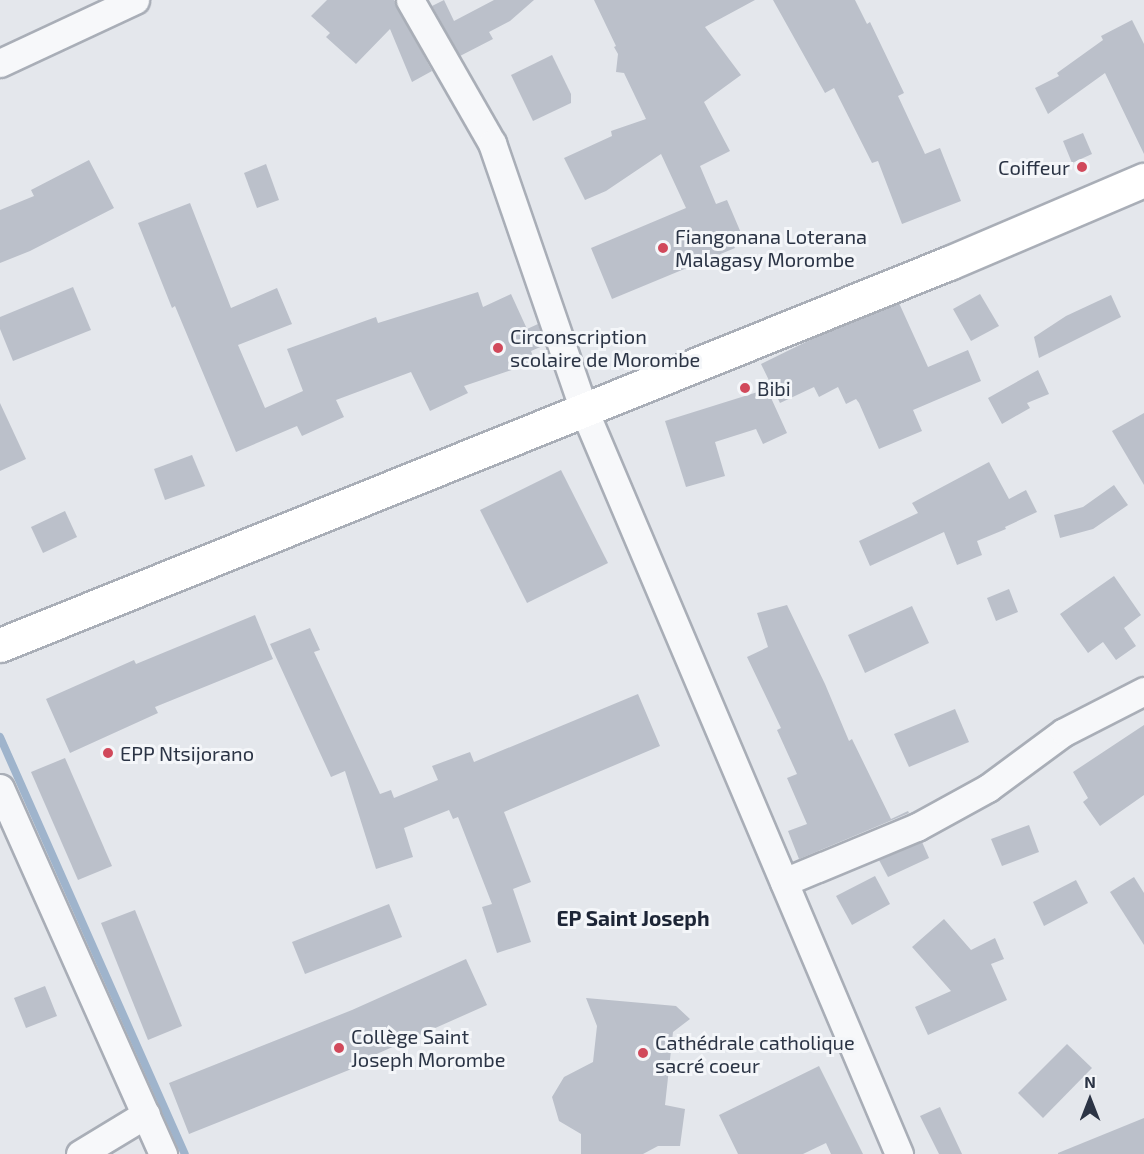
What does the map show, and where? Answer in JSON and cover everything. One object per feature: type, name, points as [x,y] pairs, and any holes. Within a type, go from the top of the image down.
[{"type":"street","points":[[0,63],[135,0]]},
{"type":"street","points":[[410,0],[492,143],[584,410],[899,1154]]},
{"type":"street","points":[[0,645],[949,263],[1144,180]]},
{"type":"street","points":[[784,882],[917,827],[988,788],[1064,732],[1144,691]]},
{"type":"street","points":[[0,788],[163,1154]]},
{"type":"street","points":[[80,1154],[146,1114]]},
{"type":"building","points":[[327,0],[394,0],[432,71],[412,82],[390,29],[356,64],[326,37],[330,33],[311,16]]},
{"type":"building","points":[[444,0],[454,21],[494,0],[534,0],[510,21],[489,32],[493,39],[460,56],[432,6]]},
{"type":"building","points":[[594,0],[755,0],[705,27],[741,75],[704,102],[730,151],[700,166],[716,204],[727,200],[741,233],[730,237],[735,248],[612,299],[591,248],[686,208],[661,154],[606,191],[585,200],[564,158],[612,136],[611,131],[646,119],[624,73],[616,72],[618,54],[614,47],[616,46]]},
{"type":"building","points":[[773,0],[855,0],[867,24],[870,22],[904,93],[898,96],[925,154],[940,148],[961,201],[902,224],[878,161],[872,163],[834,88],[825,93]]},
{"type":"building","points":[[1132,20],[1144,44],[1144,154],[1105,73],[1048,114],[1035,88],[1059,76],[1057,73],[1103,40],[1101,36]]},
{"type":"building","points":[[552,55],[571,94],[571,103],[533,121],[511,75]]},
{"type":"building","points":[[1083,133],[1092,154],[1072,163],[1063,141]]},
{"type":"building","points":[[89,160],[114,208],[30,251],[0,263],[0,210],[34,196],[31,190]]},
{"type":"building","points":[[266,164],[279,200],[257,208],[244,173]]},
{"type":"building","points":[[190,203],[231,308],[277,288],[292,324],[238,345],[265,408],[303,391],[287,349],[376,317],[378,323],[478,292],[483,307],[511,294],[527,329],[538,324],[545,345],[531,351],[535,362],[464,386],[468,393],[430,411],[411,372],[336,400],[344,417],[302,436],[297,426],[236,452],[175,306],[172,308],[138,223]]},
{"type":"building","points":[[73,287],[91,330],[13,361],[0,329],[0,317]]},
{"type":"building","points":[[980,294],[999,326],[971,341],[953,309]]},
{"type":"building","points":[[1111,295],[1121,317],[1039,358],[1034,337],[1066,316]]},
{"type":"building","points":[[899,303],[928,367],[968,350],[981,381],[913,410],[922,431],[879,449],[859,403],[856,399],[846,404],[838,387],[819,397],[814,387],[780,403],[761,364],[820,335]]},
{"type":"building","points":[[1038,370],[1049,394],[1027,403],[1030,408],[1002,424],[988,398]]},
{"type":"building","points":[[767,389],[787,433],[763,444],[756,429],[715,442],[725,476],[686,487],[665,421]]},
{"type":"building","points":[[0,403],[26,459],[0,471]]},
{"type":"building","points":[[1144,413],[1144,485],[1112,431]]},
{"type":"building","points":[[192,455],[205,486],[165,500],[154,469]]},
{"type":"building","points":[[989,462],[1009,499],[1026,490],[1037,512],[1005,527],[1006,529],[977,541],[982,555],[957,565],[944,532],[870,566],[859,541],[918,513],[912,503]]},
{"type":"building","points":[[561,470],[608,563],[527,603],[480,510]]},
{"type":"building","points":[[1114,485],[1128,505],[1093,529],[1060,538],[1054,515],[1083,507]]},
{"type":"building","points":[[65,511],[77,537],[43,553],[31,527]]},
{"type":"building","points":[[1114,576],[1141,615],[1124,628],[1136,646],[1116,660],[1103,642],[1088,653],[1060,614]]},
{"type":"building","points":[[1009,589],[1018,612],[996,621],[987,598]]},
{"type":"building","points":[[787,605],[825,684],[849,741],[852,739],[891,819],[908,811],[909,813],[799,859],[788,831],[807,824],[787,778],[797,774],[777,730],[781,728],[747,657],[768,647],[757,613]]},
{"type":"building","points":[[912,606],[929,643],[865,673],[848,635]]},
{"type":"building","points":[[255,615],[273,659],[155,707],[158,713],[70,753],[46,699],[134,660],[136,664]]},
{"type":"building","points":[[310,628],[320,650],[314,652],[380,794],[391,790],[394,798],[438,780],[432,766],[470,752],[474,762],[638,694],[660,746],[504,812],[531,882],[513,889],[531,942],[497,953],[482,907],[492,904],[458,817],[453,819],[449,810],[404,828],[413,857],[376,869],[345,771],[331,777],[270,644]]},
{"type":"building","points":[[955,709],[969,742],[909,767],[894,734]]},
{"type":"building","points":[[1144,725],[1144,795],[1100,826],[1083,802],[1088,798],[1073,772]]},
{"type":"building","points":[[65,758],[112,866],[78,880],[31,772]]},
{"type":"building","points":[[1029,825],[1039,852],[1002,866],[991,839]]},
{"type":"building","points":[[922,842],[929,858],[888,877],[879,860]]},
{"type":"building","points":[[875,876],[890,904],[852,925],[836,896]]},
{"type":"building","points":[[1134,877],[1144,893],[1144,945],[1110,892]]},
{"type":"building","points":[[1076,880],[1088,903],[1044,926],[1033,902]]},
{"type":"building","points":[[389,904],[402,937],[305,974],[292,942]]},
{"type":"building","points":[[135,910],[182,1026],[148,1040],[101,923]]},
{"type":"building","points":[[944,919],[971,950],[995,938],[1004,959],[991,964],[1007,1000],[928,1035],[915,1007],[951,991],[912,947]]},
{"type":"building","points":[[466,959],[487,1005],[352,1065],[354,1068],[189,1134],[169,1083],[352,1010]]},
{"type":"building","points":[[45,986],[57,1016],[26,1028],[14,998]]},
{"type":"building","points":[[586,998],[676,1006],[690,1019],[673,1032],[665,1105],[685,1109],[680,1146],[658,1146],[643,1154],[581,1154],[581,1134],[559,1121],[552,1097],[564,1077],[593,1062],[597,1026]]},
{"type":"building","points":[[1067,1044],[1092,1068],[1043,1118],[1018,1093]]},
{"type":"building","points":[[819,1066],[863,1154],[831,1154],[826,1143],[803,1154],[738,1154],[719,1115]]},
{"type":"building","points":[[940,1107],[962,1154],[939,1154],[920,1116]]},
{"type":"building","points":[[1144,1118],[1144,1154],[1058,1154],[1058,1153]]},
{"type":"waterway","points":[[0,737],[185,1154]]},
{"type":"place","name":"Coiffeur","points":[[1082,167]]},
{"type":"place","name":"Fiangonana Loterana Malagasy Morombe","points":[[663,248]]},
{"type":"place","name":"Circonscription scolaire de Morombe","points":[[498,348]]},
{"type":"place","name":"Bibi","points":[[745,388]]},
{"type":"place","name":"EPP Ntsijorano","points":[[108,753]]},
{"type":"place","name":"Collège Saint Joseph Morombe","points":[[339,1048]]},
{"type":"place","name":"Cathédrale catholique sacré coeur","points":[[643,1053]]},
{"type":"district","name":"EP Saint Joseph","points":[[633,918]]}]
